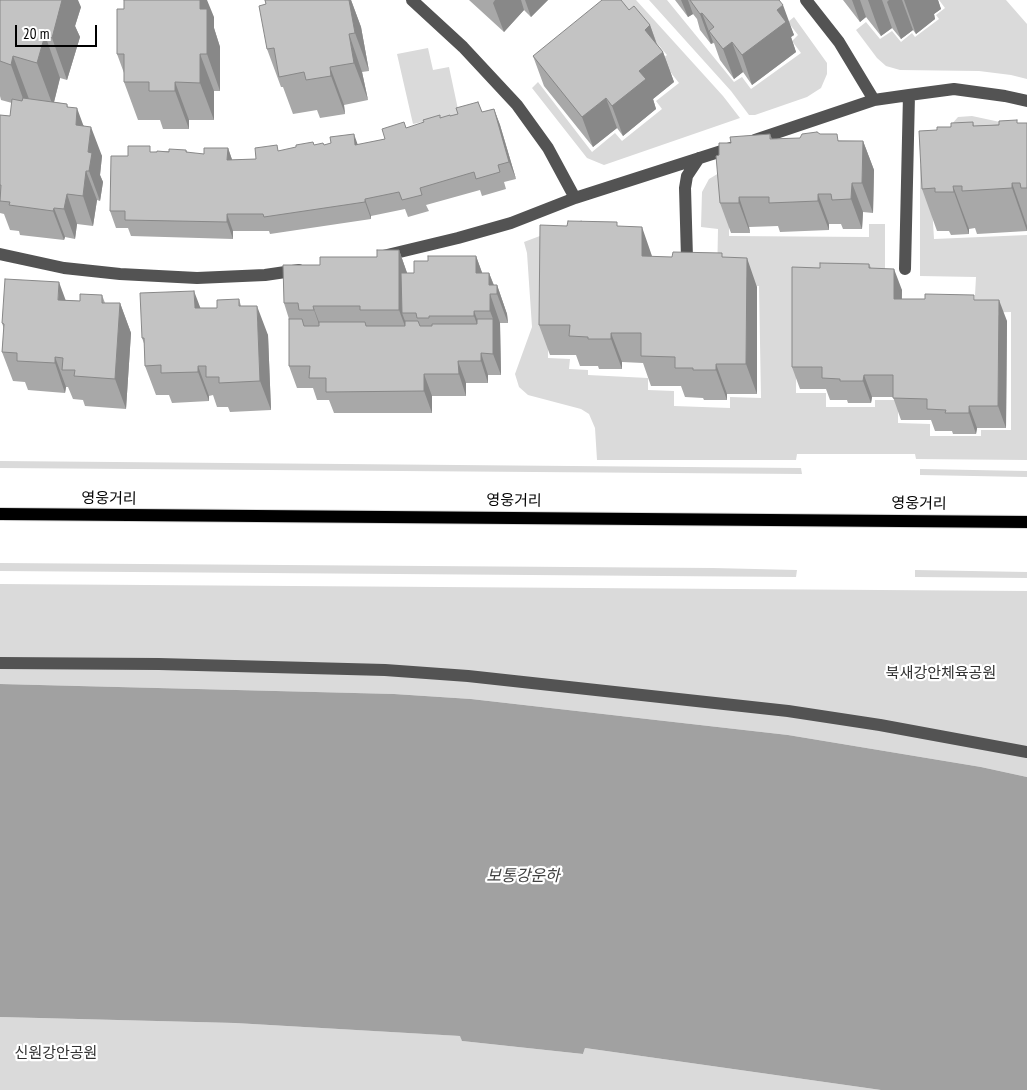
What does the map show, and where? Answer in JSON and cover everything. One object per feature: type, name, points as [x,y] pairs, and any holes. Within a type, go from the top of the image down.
[{"type":"main road","name":"영웅거리","points":[[0,514],[1027,522]]},
{"type":"street","points":[[412,0],[463,47],[517,105],[548,148],[575,198]]},
{"type":"street","points":[[806,0],[839,42],[874,100]]},
{"type":"street","points":[[374,258],[511,223],[575,198],[874,100],[954,90],[1005,96],[1027,101]]},
{"type":"street","points":[[905,269],[909,95]]},
{"type":"street","points":[[687,258],[685,188],[687,176],[699,158]]},
{"type":"street","points":[[0,254],[64,268],[120,274],[197,278],[265,275],[309,268]]},
{"type":"street","points":[[0,663],[159,664],[386,670],[468,676],[788,711],[1027,752]]},
{"type":"green space","points":[[613,0],[636,0],[723,96],[740,118],[604,165],[587,158],[532,88],[538,82],[592,152],[615,133],[622,141],[662,109],[656,101],[679,83],[661,60],[667,55],[646,31]]},
{"type":"green space","points":[[649,0],[667,0],[734,82],[742,77],[751,89],[801,53],[792,41],[798,35],[788,22],[794,17],[827,63],[827,74],[821,88],[807,97],[755,115],[749,115],[731,91]]},
{"type":"green space","points":[[939,0],[1006,0],[1027,24],[1027,79],[979,71],[900,70],[886,66],[877,58],[856,30],[866,22],[880,39],[892,31],[901,42],[912,33],[915,37],[939,19],[936,15],[945,8]]},
{"type":"green space","points":[[428,48],[433,70],[449,67],[459,114],[413,124],[397,54]]},
{"type":"green space","points":[[972,116],[1000,122],[999,139],[930,172],[934,239],[1027,235],[1027,460],[916,459],[915,454],[797,454],[796,460],[597,460],[595,428],[589,414],[581,409],[528,395],[519,387],[515,374],[532,327],[527,253],[524,242],[582,220],[582,247],[549,254],[548,358],[570,359],[569,369],[588,370],[588,375],[648,378],[648,390],[674,391],[674,406],[730,408],[730,397],[761,398],[759,286],[735,285],[717,280],[718,229],[701,227],[702,192],[709,179],[719,173],[729,212],[729,236],[869,237],[869,224],[885,224],[885,282],[797,282],[796,393],[826,393],[826,407],[875,407],[875,400],[898,400],[898,423],[930,424],[930,436],[981,436],[981,430],[1011,430],[1011,312],[974,313],[976,277],[920,276],[920,167],[923,158],[946,138],[951,125],[958,117]]},
{"type":"green space","points":[[0,461],[801,468],[802,474],[0,468]]},
{"type":"green space","points":[[920,469],[1027,471],[1027,477],[920,475]]},
{"type":"green space","points":[[0,563],[797,570],[796,577],[0,571]]},
{"type":"green space","points":[[915,570],[1027,572],[1027,578],[915,577]]},
{"type":"green space","name":"북새강안체육공원","points":[[0,584],[1027,591],[1027,777],[981,767],[788,735],[471,699],[394,694],[0,684]]},
{"type":"green space","name":"신원강안공원","points":[[0,1017],[235,1023],[461,1036],[462,1041],[583,1054],[585,1048],[881,1090],[0,1090]]},
{"type":"water","name":"보통강운하","points":[[0,684],[394,694],[471,699],[788,735],[981,767],[1027,777],[1027,1090],[881,1090],[585,1048],[583,1054],[462,1041],[460,1036],[235,1023],[0,1017]]},
{"type":"building","points":[[0,0],[62,0],[52,38],[45,35],[37,63],[13,56],[11,65],[0,61]]},
{"type":"building","points":[[124,0],[200,0],[200,9],[207,9],[207,54],[200,54],[200,83],[175,82],[175,91],[149,91],[149,82],[124,82],[124,54],[117,54],[117,9],[124,9]]},
{"type":"building","points":[[265,0],[349,0],[355,33],[349,34],[354,63],[330,67],[331,76],[306,80],[304,72],[279,77],[274,48],[267,49],[259,6],[266,4]]},
{"type":"building","points":[[602,0],[621,0],[629,10],[634,6],[650,25],[645,30],[663,52],[639,71],[646,79],[612,106],[606,98],[582,117],[533,56]]},
{"type":"building","points":[[690,0],[779,0],[783,5],[777,10],[786,22],[742,55],[732,42],[723,49],[709,31],[714,27],[702,13],[700,14]]},
{"type":"building","points":[[23,98],[67,104],[67,107],[77,108],[76,125],[91,127],[88,152],[92,153],[89,171],[86,171],[83,196],[67,194],[64,209],[54,208],[53,211],[9,205],[10,202],[0,201],[0,115],[10,116],[12,99],[22,101]]},
{"type":"building","points":[[478,102],[482,112],[494,109],[509,162],[498,165],[500,172],[476,179],[474,172],[420,188],[422,195],[402,200],[399,192],[365,199],[365,202],[264,217],[263,214],[227,214],[227,222],[125,220],[125,211],[110,211],[111,156],[128,156],[128,146],[150,146],[150,152],[169,152],[169,149],[204,154],[204,148],[228,148],[227,160],[256,159],[255,148],[277,145],[278,151],[313,142],[314,145],[323,143],[324,145],[331,143],[330,137],[354,134],[355,145],[385,139],[382,129],[404,122],[406,128],[440,115],[440,118],[458,114],[456,108]]},
{"type":"building","points":[[1017,120],[1017,123],[1027,123],[1027,188],[1021,188],[1020,183],[1012,183],[1012,188],[962,191],[962,186],[953,186],[954,192],[935,192],[935,188],[922,189],[919,131],[937,130],[937,127],[951,127],[951,123],[973,122],[973,126],[999,125],[999,121]]},
{"type":"building","points":[[817,132],[820,134],[837,134],[838,141],[863,141],[862,183],[852,183],[851,199],[832,200],[831,194],[818,194],[818,201],[769,203],[769,197],[739,197],[739,203],[720,203],[716,156],[719,155],[719,143],[731,143],[730,137],[770,134],[770,139],[800,138],[802,134]]},
{"type":"building","points":[[568,221],[617,222],[617,226],[642,227],[642,256],[672,257],[673,252],[722,253],[722,257],[747,258],[746,364],[716,364],[716,370],[675,368],[675,357],[641,356],[641,333],[611,333],[611,339],[588,339],[588,337],[569,336],[570,325],[539,325],[540,225],[567,226]]},
{"type":"building","points":[[377,250],[399,250],[399,310],[360,310],[360,306],[313,306],[314,310],[299,310],[298,303],[284,303],[283,265],[320,265],[320,257],[377,257]]},
{"type":"building","points":[[428,256],[476,256],[476,273],[489,273],[489,285],[497,285],[497,294],[490,294],[490,311],[474,311],[474,316],[429,316],[429,318],[417,318],[416,313],[402,313],[401,273],[414,273],[414,261],[428,261]]},
{"type":"building","points":[[820,263],[869,264],[869,268],[894,269],[894,299],[925,299],[925,294],[974,295],[974,300],[999,300],[998,406],[969,406],[969,413],[945,413],[946,410],[927,409],[927,399],[893,398],[893,375],[864,375],[863,381],[840,381],[840,379],[822,378],[822,367],[792,367],[792,267],[820,268]]},
{"type":"building","points":[[5,279],[59,282],[58,300],[80,301],[80,294],[102,295],[102,303],[120,303],[115,379],[74,376],[75,370],[62,370],[63,358],[55,357],[55,363],[17,361],[17,353],[2,352]]},
{"type":"building","points":[[194,291],[195,308],[217,308],[217,300],[239,299],[239,306],[257,306],[260,381],[219,383],[219,377],[206,377],[206,366],[198,366],[198,372],[161,373],[161,365],[145,366],[140,293]]},
{"type":"building","points":[[289,319],[302,319],[304,326],[319,326],[319,322],[365,322],[366,326],[405,326],[405,321],[418,321],[420,326],[432,326],[432,324],[477,324],[477,319],[493,319],[493,354],[481,353],[481,361],[458,361],[459,374],[424,374],[424,391],[326,392],[326,378],[309,378],[310,366],[289,366]]}]
